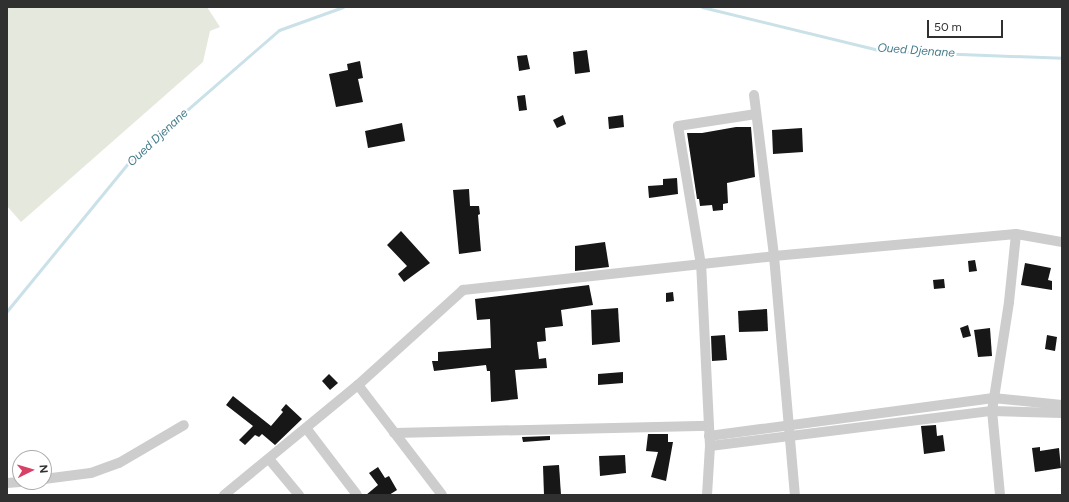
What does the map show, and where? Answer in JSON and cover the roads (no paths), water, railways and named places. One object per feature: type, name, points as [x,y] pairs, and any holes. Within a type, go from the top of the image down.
[{"type":"street","points":[[754,95],[774,256],[795,495]]},
{"type":"street","points":[[707,495],[710,436],[701,265],[678,126],[756,114]]},
{"type":"street","points":[[1000,495],[992,412],[1009,302],[1016,234]]},
{"type":"street","points":[[224,495],[358,385],[463,290],[774,256],[1016,234],[1062,242]]},
{"type":"street","points":[[358,385],[442,495]]},
{"type":"street","points":[[710,436],[993,398],[1062,405]]},
{"type":"street","points":[[394,433],[789,436],[992,412],[1062,413]]},
{"type":"street","points":[[52,478],[91,473],[119,464],[184,425]]},
{"type":"street","points":[[306,428],[357,495]]},
{"type":"street","points":[[269,459],[299,495]]},
{"type":"waterway","name":"Oued Djenane","points":[[7,311],[134,156],[279,30],[343,7]]},
{"type":"waterway","name":"Oued Djenane","points":[[702,7],[883,51],[1062,58]]}]
